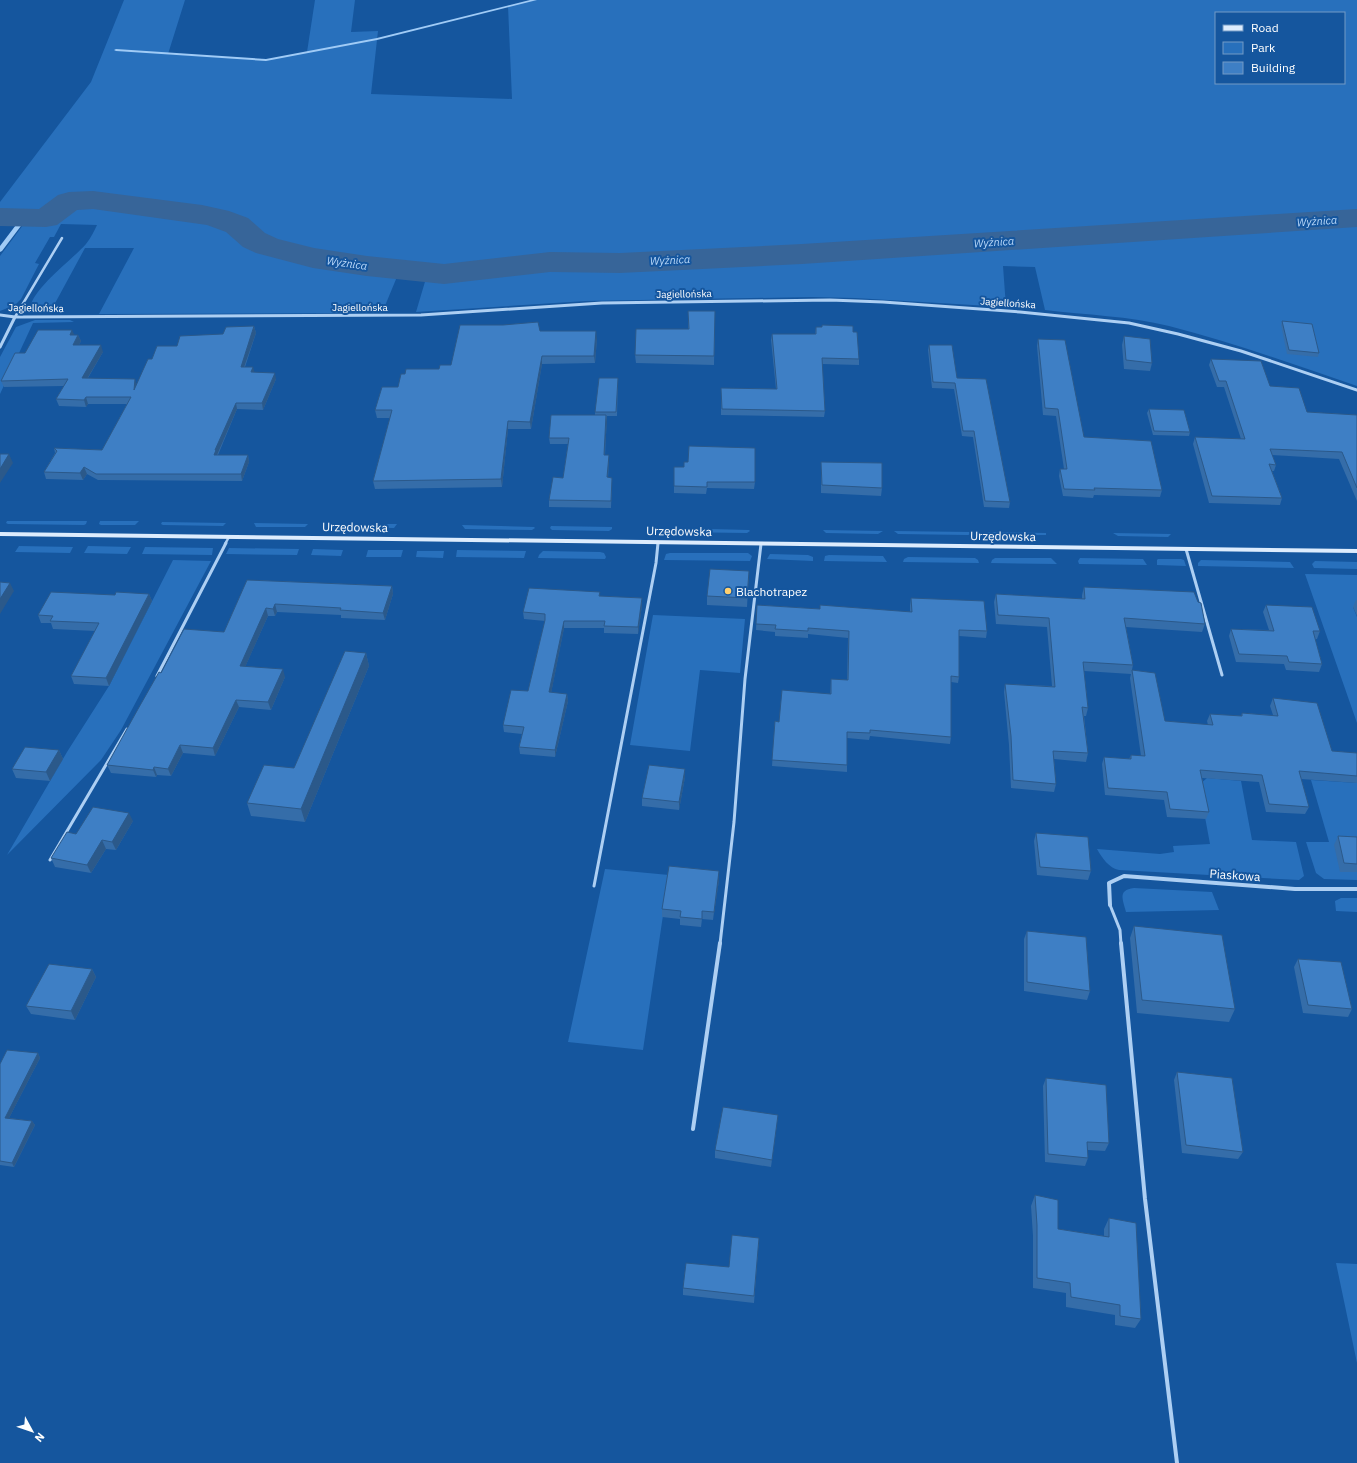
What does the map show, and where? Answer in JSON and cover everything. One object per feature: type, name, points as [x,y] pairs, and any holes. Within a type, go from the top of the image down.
[{"type":"street","name":"Jagiellońska","points":[[0,316],[421,315],[602,303],[830,300],[883,302],[1020,312],[1129,323],[1172,332],[1234,349],[1357,390]]},
{"type":"street","points":[[0,347],[15,317]]},
{"type":"street","name":"Urzędowska","points":[[0,534],[1357,551]]},
{"type":"street","name":"Piaskowa","points":[[1110,905],[1109,883],[1124,876],[1295,889],[1357,889]]},
{"type":"lane","points":[[15,317],[62,238]]},
{"type":"lane","points":[[156,677],[229,537]]},
{"type":"lane","points":[[594,886],[635,676],[656,563],[658,542]]},
{"type":"lane","points":[[693,1129],[717,968],[734,822],[745,680],[761,544]]},
{"type":"lane","points":[[1186,549],[1222,675]]},
{"type":"lane","points":[[50,860],[130,724]]},
{"type":"lane","points":[[1110,905],[1120,930],[1145,1199],[1177,1463]]},
{"type":"green space","points":[[124,0],[185,0],[168,54],[266,60],[307,52],[315,0],[355,0],[351,32],[378,31],[371,94],[512,99],[508,6],[535,0],[1357,0],[1357,386],[1240,346],[1169,326],[1123,318],[1045,310],[1035,267],[1003,266],[1006,307],[855,298],[812,297],[586,301],[416,312],[427,275],[399,272],[382,313],[99,314],[134,248],[85,248],[53,307],[38,313],[32,311],[30,308],[38,292],[54,274],[86,244],[97,225],[61,224],[54,237],[50,237],[35,263],[39,264],[21,299],[15,305],[0,311],[0,256],[26,221],[0,220],[0,202],[91,82]]},
{"type":"green space","points":[[35,320],[70,320],[74,322],[33,323],[0,394],[0,357],[16,327]]},
{"type":"green space","points":[[7,521],[87,521],[84,525],[8,524],[6,523]]},
{"type":"green space","points":[[100,521],[139,521],[135,525],[101,525],[99,524]]},
{"type":"green space","points":[[162,522],[226,523],[223,526],[163,525],[161,524]]},
{"type":"green space","points":[[254,523],[308,524],[305,527],[256,527]]},
{"type":"green space","points":[[334,524],[397,524],[394,528],[337,527],[334,526]]},
{"type":"green space","points":[[462,525],[535,528],[532,530],[465,529]]},
{"type":"green space","points":[[551,526],[612,527],[612,529],[609,531],[552,530],[550,528]]},
{"type":"green space","points":[[671,528],[750,531],[747,533],[674,532]]},
{"type":"green space","points":[[823,530],[883,531],[878,534],[826,533]]},
{"type":"green space","points":[[894,531],[971,532],[971,534],[898,534]]},
{"type":"green space","points":[[987,532],[1046,533],[1046,535],[992,535]]},
{"type":"green space","points":[[1113,533],[1171,534],[1168,537],[1118,536]]},
{"type":"green space","points":[[19,546],[73,547],[70,553],[15,552]]},
{"type":"green space","points":[[88,546],[131,547],[127,554],[84,553]]},
{"type":"green space","points":[[145,547],[213,548],[212,555],[142,554]]},
{"type":"green space","points":[[229,548],[299,549],[297,555],[226,554]]},
{"type":"green space","points":[[313,549],[343,550],[341,556],[311,555]]},
{"type":"green space","points":[[368,550],[403,550],[401,557],[366,557]]},
{"type":"green space","points":[[457,550],[526,551],[524,558],[456,557]]},
{"type":"green space","points":[[417,551],[444,551],[443,558],[416,557]]},
{"type":"green space","points":[[543,551],[600,552],[604,553],[606,557],[605,559],[538,558]]},
{"type":"green space","points":[[748,553],[752,556],[750,561],[664,560],[666,554]]},
{"type":"green space","points":[[770,554],[808,555],[813,557],[813,561],[767,559]]},
{"type":"green space","points":[[825,556],[883,556],[887,562],[824,561]]},
{"type":"green space","points":[[908,557],[975,558],[979,563],[903,562],[904,559]]},
{"type":"green space","points":[[995,558],[1051,558],[1057,564],[991,563]]},
{"type":"green space","points":[[1080,558],[1143,559],[1147,565],[1079,564],[1078,561]]},
{"type":"green space","points":[[1158,559],[1181,559],[1184,560],[1186,566],[1157,565]]},
{"type":"green space","points":[[173,560],[211,561],[121,730],[101,760],[7,855],[67,752],[109,686]]},
{"type":"green space","points":[[1201,560],[1290,562],[1294,568],[1198,566],[1198,563]]},
{"type":"green space","points":[[1315,561],[1357,562],[1357,569],[1314,568],[1312,564]]},
{"type":"green space","points":[[1305,574],[1357,575],[1357,607],[1353,607],[1357,617],[1357,723]]},
{"type":"green space","points":[[653,615],[745,619],[740,673],[700,670],[690,751],[630,745]]},
{"type":"green space","points":[[1207,778],[1241,781],[1252,840],[1296,842],[1304,876],[1299,880],[1119,870],[1109,865],[1097,849],[1160,854],[1174,852],[1173,846],[1210,844],[1199,785]]},
{"type":"green space","points":[[1311,780],[1357,783],[1357,880],[1324,879],[1316,873],[1306,842],[1329,842]]},
{"type":"green space","points":[[605,869],[669,875],[643,1050],[568,1042]]},
{"type":"green space","points":[[1134,888],[1212,892],[1219,910],[1126,912],[1122,896],[1123,893]]},
{"type":"green space","points":[[1341,898],[1357,898],[1357,912],[1336,911],[1335,901]]},
{"type":"green space","points":[[1336,1263],[1357,1264],[1357,1363]]},
{"type":"building","points":[[688,311],[715,311],[714,356],[635,355],[636,329],[689,329]]},
{"type":"building","points":[[1282,321],[1312,324],[1319,353],[1289,350]]},
{"type":"building","points":[[538,322],[540,331],[596,331],[594,356],[542,356],[530,422],[508,421],[501,479],[373,481],[392,410],[375,410],[382,387],[398,387],[401,374],[405,374],[406,369],[439,369],[440,365],[451,365],[460,325],[503,325]]},
{"type":"building","points":[[822,325],[853,326],[853,332],[857,332],[859,359],[822,358],[825,411],[722,409],[721,388],[777,389],[772,334],[816,334],[816,327],[822,327]]},
{"type":"building","points":[[254,326],[241,367],[253,367],[251,372],[275,373],[262,403],[236,403],[214,455],[248,455],[241,474],[96,474],[84,467],[80,473],[44,472],[57,451],[54,448],[102,450],[131,397],[86,397],[84,400],[56,399],[68,379],[1,381],[15,353],[25,353],[38,330],[72,330],[70,335],[78,335],[73,345],[101,345],[82,378],[135,379],[134,390],[148,359],[152,359],[157,346],[177,346],[180,336],[223,334],[226,327]]},
{"type":"building","points":[[1124,336],[1150,339],[1152,363],[1126,360]]},
{"type":"building","points":[[1038,339],[1065,340],[1084,437],[1151,441],[1162,490],[1094,488],[1095,490],[1064,489],[1060,469],[1067,469],[1058,409],[1045,408]]},
{"type":"building","points":[[929,345],[952,345],[957,378],[986,379],[1010,502],[985,501],[974,431],[963,431],[955,383],[933,382]]},
{"type":"building","points":[[1211,359],[1261,361],[1270,386],[1299,388],[1307,412],[1357,415],[1357,488],[1342,452],[1270,449],[1276,465],[1269,464],[1282,498],[1212,496],[1195,437],[1245,439],[1226,381],[1219,381]]},
{"type":"building","points":[[599,378],[618,378],[616,412],[595,412]]},
{"type":"building","points":[[1149,409],[1184,410],[1190,432],[1154,431]]},
{"type":"building","points":[[551,415],[606,415],[604,455],[609,455],[607,477],[612,478],[611,501],[549,500],[553,477],[563,478],[569,438],[549,438]]},
{"type":"building","points":[[689,446],[755,448],[755,482],[707,482],[707,487],[674,486],[674,467],[684,467],[684,462],[688,462]]},
{"type":"building","points":[[0,454],[9,454],[0,469]]},
{"type":"building","points":[[821,462],[882,463],[882,488],[822,485]]},
{"type":"building","name":"Blachotrapez","points":[[710,569],[749,571],[747,598],[707,596]]},
{"type":"building","points":[[247,580],[392,586],[383,613],[340,610],[341,608],[275,604],[273,609],[266,608],[240,666],[283,669],[268,702],[236,700],[213,748],[180,745],[168,769],[154,767],[153,770],[107,765],[159,672],[161,673],[184,629],[224,632]]},
{"type":"building","points":[[0,582],[10,583],[0,599]]},
{"type":"building","points":[[1084,587],[1194,592],[1198,602],[1201,603],[1205,624],[1124,618],[1133,665],[1083,662],[1088,708],[1082,707],[1088,753],[1053,751],[1056,784],[1013,780],[1011,736],[1005,684],[1055,687],[1049,618],[998,615],[996,594],[1085,599]]},
{"type":"building","points":[[529,588],[600,592],[599,596],[642,598],[638,627],[604,626],[605,621],[564,621],[549,692],[567,694],[555,750],[519,747],[524,727],[503,725],[511,690],[528,691],[545,620],[545,614],[523,612]]},
{"type":"building","points":[[51,592],[115,595],[116,592],[149,594],[106,678],[71,676],[99,623],[50,621],[53,616],[38,615]]},
{"type":"building","points":[[911,598],[984,601],[987,631],[959,630],[959,677],[951,676],[951,737],[870,730],[870,733],[847,732],[847,765],[772,760],[775,721],[779,722],[782,690],[831,694],[831,679],[848,680],[849,631],[808,628],[808,631],[775,629],[776,625],[756,624],[757,605],[820,609],[820,605],[912,612]]},
{"type":"building","points":[[1266,605],[1312,607],[1320,631],[1313,631],[1322,664],[1289,662],[1287,656],[1239,654],[1231,629],[1274,631]]},
{"type":"building","points":[[345,651],[366,653],[301,809],[247,803],[264,765],[294,768]]},
{"type":"building","points":[[1132,670],[1155,673],[1165,721],[1213,725],[1210,714],[1242,716],[1242,713],[1278,716],[1273,698],[1317,703],[1332,751],[1357,753],[1357,776],[1299,771],[1309,807],[1269,804],[1262,775],[1200,770],[1209,812],[1170,809],[1167,792],[1108,788],[1104,757],[1131,759],[1131,755],[1145,756]]},
{"type":"building","points":[[25,747],[59,750],[46,772],[12,769]]},
{"type":"building","points":[[649,765],[685,769],[679,802],[642,798]]},
{"type":"building","points":[[93,807],[129,813],[112,842],[102,840],[87,865],[51,858],[67,832],[76,834]]},
{"type":"building","points":[[1036,833],[1088,837],[1091,871],[1040,867]]},
{"type":"building","points":[[1338,836],[1357,837],[1357,864],[1344,863]]},
{"type":"building","points":[[669,866],[719,871],[714,912],[702,911],[702,919],[680,917],[681,911],[662,909]]},
{"type":"building","points":[[1134,926],[1222,935],[1235,1009],[1142,1000]]},
{"type":"building","points":[[1027,931],[1086,937],[1090,991],[1027,982]]},
{"type":"building","points":[[1298,959],[1341,962],[1352,1009],[1308,1005]]},
{"type":"building","points":[[49,964],[92,969],[71,1011],[26,1006]]},
{"type":"building","points":[[7,1050],[38,1053],[5,1118],[32,1121],[12,1163],[0,1161],[0,1064]]},
{"type":"building","points":[[1177,1072],[1232,1078],[1243,1152],[1186,1145]]},
{"type":"building","points":[[1046,1078],[1106,1085],[1109,1143],[1087,1142],[1088,1158],[1048,1154]]},
{"type":"building","points":[[723,1107],[778,1115],[772,1160],[715,1150]]},
{"type":"building","points":[[1035,1195],[1058,1200],[1058,1229],[1109,1237],[1109,1218],[1136,1223],[1141,1319],[1120,1316],[1120,1305],[1071,1297],[1070,1283],[1037,1278],[1037,1225]]},
{"type":"building","points":[[732,1235],[759,1238],[754,1296],[683,1288],[686,1263],[729,1267]]},
{"type":"waterway","points":[[116,50],[266,60],[377,39],[535,0]]},
{"type":"waterway","name":"Wyżnica","points":[[0,217],[46,218],[69,201],[93,200],[202,214],[218,218],[237,225],[254,240],[267,246],[313,258],[367,266],[444,274],[550,262],[620,263],[802,254],[1357,218]]},
{"type":"waterway","points":[[0,250],[24,218]]},
{"type":"place","name":"Blachotrapez","points":[[728,591]]}]
